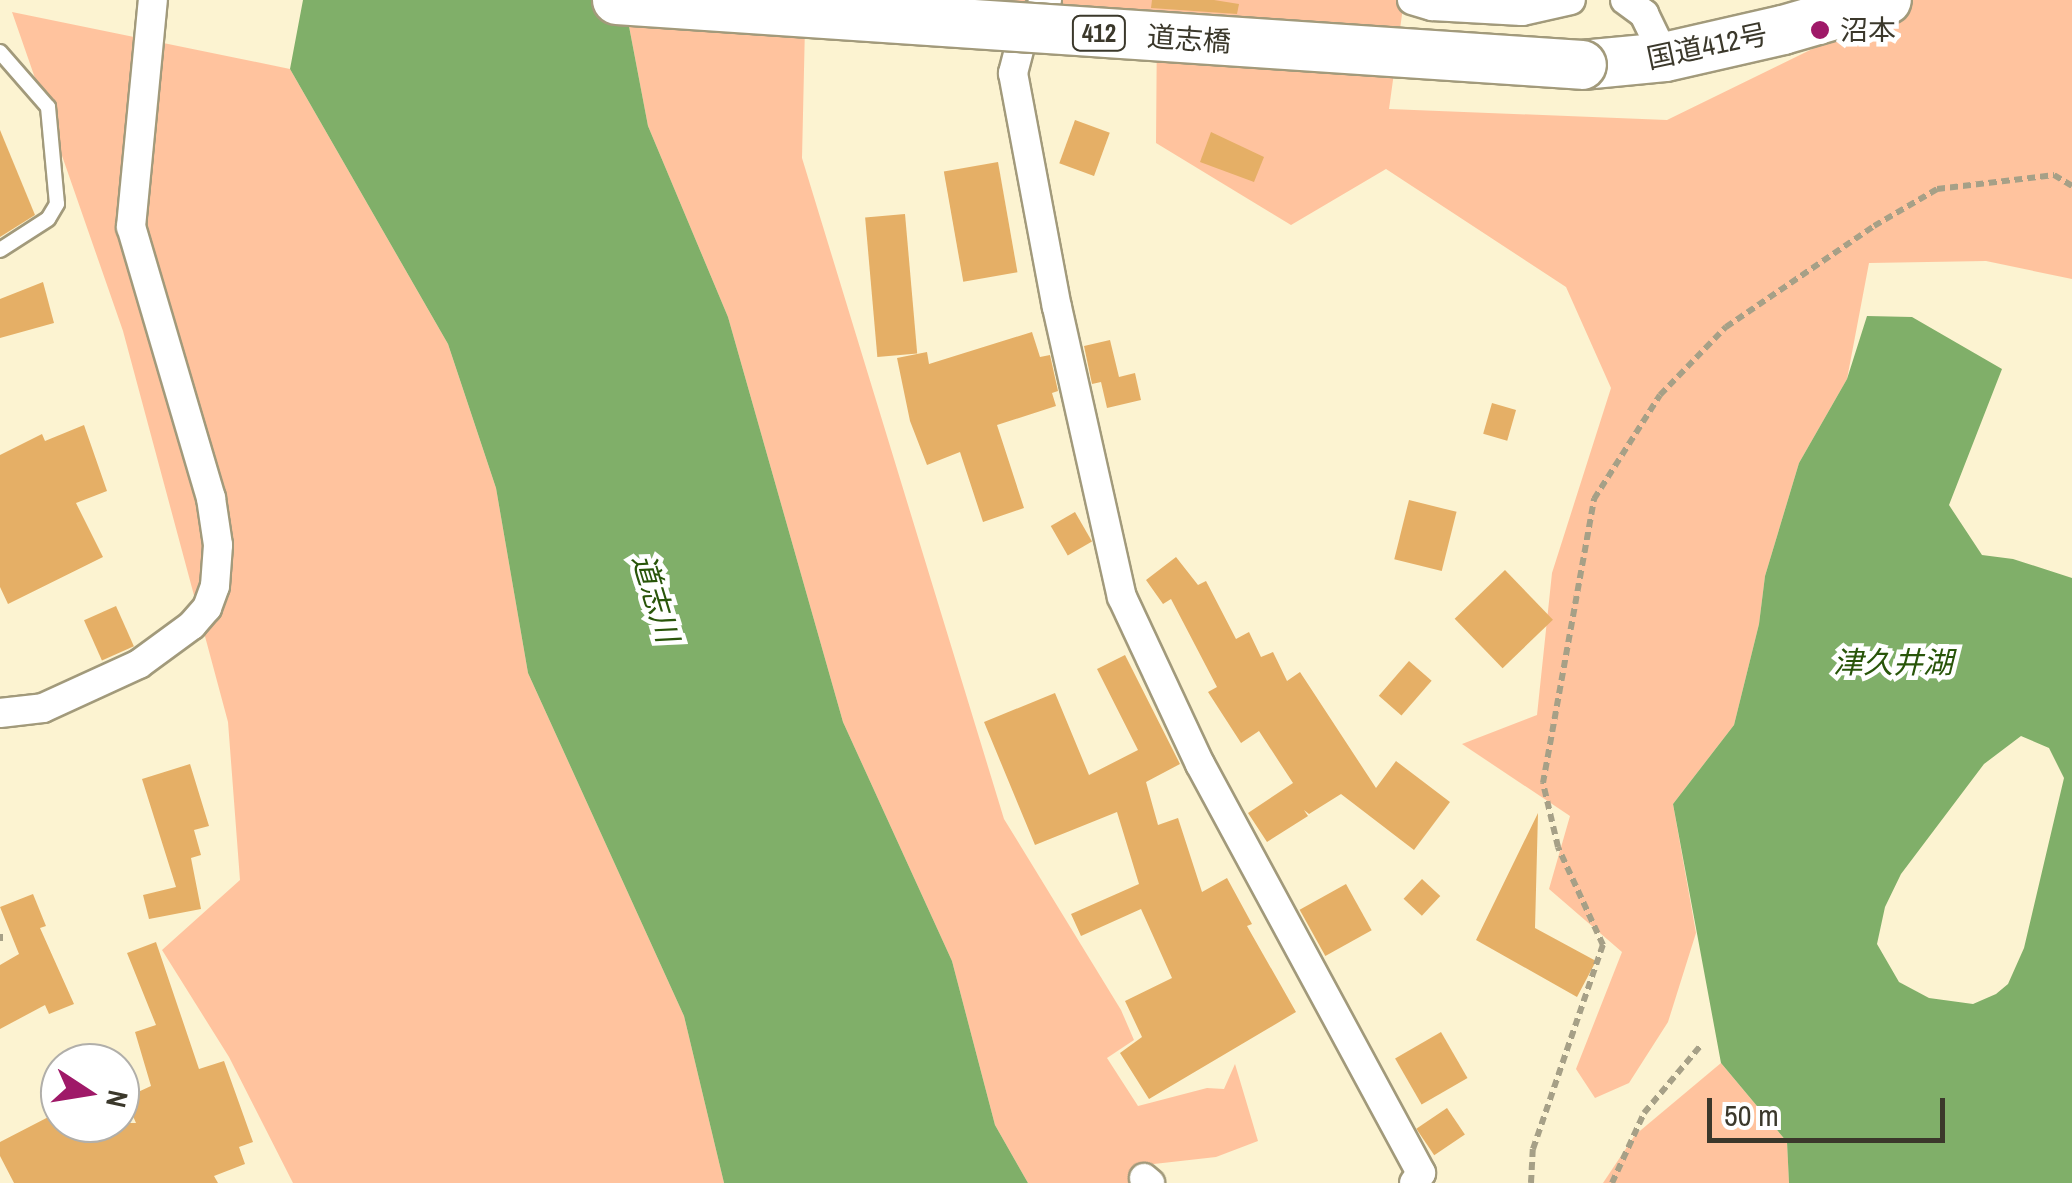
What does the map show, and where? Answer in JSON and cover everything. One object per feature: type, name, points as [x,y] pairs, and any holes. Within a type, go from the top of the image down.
[{"type":"highway","name":"道志橋","points":[[617,0],[1582,64]]},
{"type":"highway","name":"国道412号","points":[[1582,64],[1665,57],[1783,30],[1887,0]]},
{"type":"street","points":[[0,713],[43,708],[140,664],[192,625],[207,608],[214,586],[218,545],[211,498],[131,227],[153,0]]},
{"type":"street","points":[[1047,0],[1026,26],[1013,73],[1057,308],[1122,598],[1200,764],[1421,1172],[1414,1183]]},
{"type":"street","points":[[1412,0],[1432,6],[1522,11],[1571,0]]},
{"type":"street","points":[[1625,0],[1644,14],[1665,57]]},
{"type":"lane","points":[[0,52],[48,106],[57,204],[48,219],[0,250]]},
{"type":"path","points":[[1531,1183],[1533,1149],[1604,945],[1558,847],[1543,783],[1594,499],[1660,395],[1726,327],[1874,226],[1937,189],[2054,174],[2072,186]]},
{"type":"path","points":[[0,934],[0,942]]},
{"type":"path","points":[[1612,1183],[1644,1113],[1702,1044]]},
{"type":"shaded area","points":[[624,0],[1404,0],[1389,109],[1667,120],[1912,0],[2072,0],[2072,279],[1986,261],[1869,263],[1847,379],[1799,463],[1765,576],[1759,624],[1734,725],[1673,804],[1696,933],[1668,1022],[1629,1083],[1595,1098],[1576,1069],[1622,952],[1549,889],[1570,816],[1462,744],[1537,715],[1552,573],[1611,388],[1566,287],[1386,169],[1291,225],[1156,143],[1157,20],[805,26],[802,158],[1004,819],[1121,1010],[1134,1040],[1107,1058],[1138,1106],[1207,1088],[1224,1089],[1235,1064],[1258,1141],[1216,1157],[1145,1165],[1130,1183],[1028,1183],[995,1125],[952,961],[843,722],[728,317],[648,126]]},
{"type":"shaded area","points":[[12,12],[290,69],[448,344],[496,488],[528,673],[684,1016],[724,1183],[293,1183],[229,1057],[162,950],[240,880],[228,722],[123,331]]},
{"type":"shaded area","points":[[1721,1063],[1787,1142],[1789,1183],[1603,1183],[1635,1135]]},
{"type":"water","name":"道志川","points":[[303,0],[624,0],[648,126],[728,317],[843,722],[952,961],[995,1125],[1028,1183],[724,1183],[684,1016],[528,673],[496,488],[448,344],[290,69]]},
{"type":"water","name":"津久井湖","points":[[1867,316],[1912,317],[2002,369],[1949,505],[1982,555],[2013,559],[2072,578],[2072,1183],[1789,1183],[1787,1142],[1721,1063],[1673,804],[1734,725],[1759,624],[1765,576],[1799,463],[1847,379]],"holes":[[[2021,736],[2049,748],[2064,778],[2024,948],[2008,984],[1973,1004],[1929,998],[1899,982],[1877,944],[1885,907],[1901,874],[1984,764]]]},
{"type":"building","points":[[1152,0],[1239,4],[1237,14],[1151,8]]},
{"type":"building","points":[[1075,120],[1110,133],[1094,176],[1059,163]]},
{"type":"building","points":[[0,130],[35,215],[0,237]]},
{"type":"building","points":[[1211,132],[1264,157],[1254,182],[1200,162]]},
{"type":"building","points":[[998,162],[1017,272],[963,282],[944,172]]},
{"type":"building","points":[[905,214],[917,353],[877,357],[865,217]]},
{"type":"building","points":[[43,282],[54,323],[0,338],[0,299]]},
{"type":"building","points":[[1032,332],[1040,357],[1050,355],[1058,391],[1052,393],[1056,406],[997,425],[1024,508],[983,522],[960,452],[927,465],[910,421],[897,358],[927,352],[929,364]]},
{"type":"building","points":[[1110,340],[1119,377],[1135,373],[1141,400],[1107,408],[1101,382],[1092,384],[1084,346]]},
{"type":"building","points":[[1492,403],[1516,410],[1507,441],[1483,434]]},
{"type":"building","points":[[84,425],[107,491],[76,503],[103,557],[8,604],[0,587],[0,455],[42,434],[45,441]]},
{"type":"building","points":[[1409,500],[1457,512],[1442,571],[1394,559]]},
{"type":"building","points":[[1075,512],[1092,541],[1068,555],[1051,526]]},
{"type":"building","points":[[1176,557],[1198,585],[1206,581],[1236,639],[1249,632],[1261,657],[1273,652],[1287,681],[1300,672],[1376,788],[1396,761],[1450,802],[1414,850],[1341,794],[1309,814],[1304,810],[1308,816],[1267,842],[1248,813],[1293,783],[1259,731],[1241,743],[1208,692],[1217,687],[1171,599],[1163,604],[1146,580]]},
{"type":"building","points":[[1505,570],[1553,620],[1503,668],[1455,619]]},
{"type":"building","points":[[116,606],[134,646],[102,660],[84,620]]},
{"type":"building","points":[[1125,655],[1180,764],[1146,782],[1158,825],[1178,818],[1202,892],[1227,878],[1252,924],[1247,926],[1296,1012],[1149,1099],[1120,1053],[1142,1037],[1125,1001],[1172,978],[1141,909],[1081,936],[1071,914],[1139,884],[1117,812],[1035,845],[984,722],[1055,693],[1089,775],[1138,750],[1097,669]]},
{"type":"building","points":[[1409,661],[1432,681],[1401,715],[1379,696]]},
{"type":"building","points":[[190,764],[209,826],[194,830],[201,855],[191,858],[201,909],[149,919],[143,895],[176,887],[142,779]]},
{"type":"building","points":[[1538,813],[1535,928],[1596,961],[1577,997],[1476,940]]},
{"type":"building","points":[[1422,879],[1440,896],[1422,916],[1404,899]]},
{"type":"building","points":[[1346,884],[1372,930],[1325,956],[1300,910]]},
{"type":"building","points":[[33,894],[46,926],[40,928],[74,1004],[49,1014],[45,1005],[0,1029],[0,965],[19,954],[0,907]]},
{"type":"building","points":[[156,942],[199,1069],[224,1061],[253,1142],[239,1147],[245,1164],[214,1176],[218,1183],[14,1183],[0,1156],[0,1142],[40,1121],[40,1143],[140,1143],[140,1091],[151,1086],[135,1032],[156,1025],[127,953]]},
{"type":"building","points":[[1441,1032],[1468,1078],[1422,1104],[1395,1058]]},
{"type":"building","points":[[1447,1108],[1465,1135],[1434,1155],[1416,1129]]},
{"type":"place","name":"沼本","points":[[1820,30]]}]
